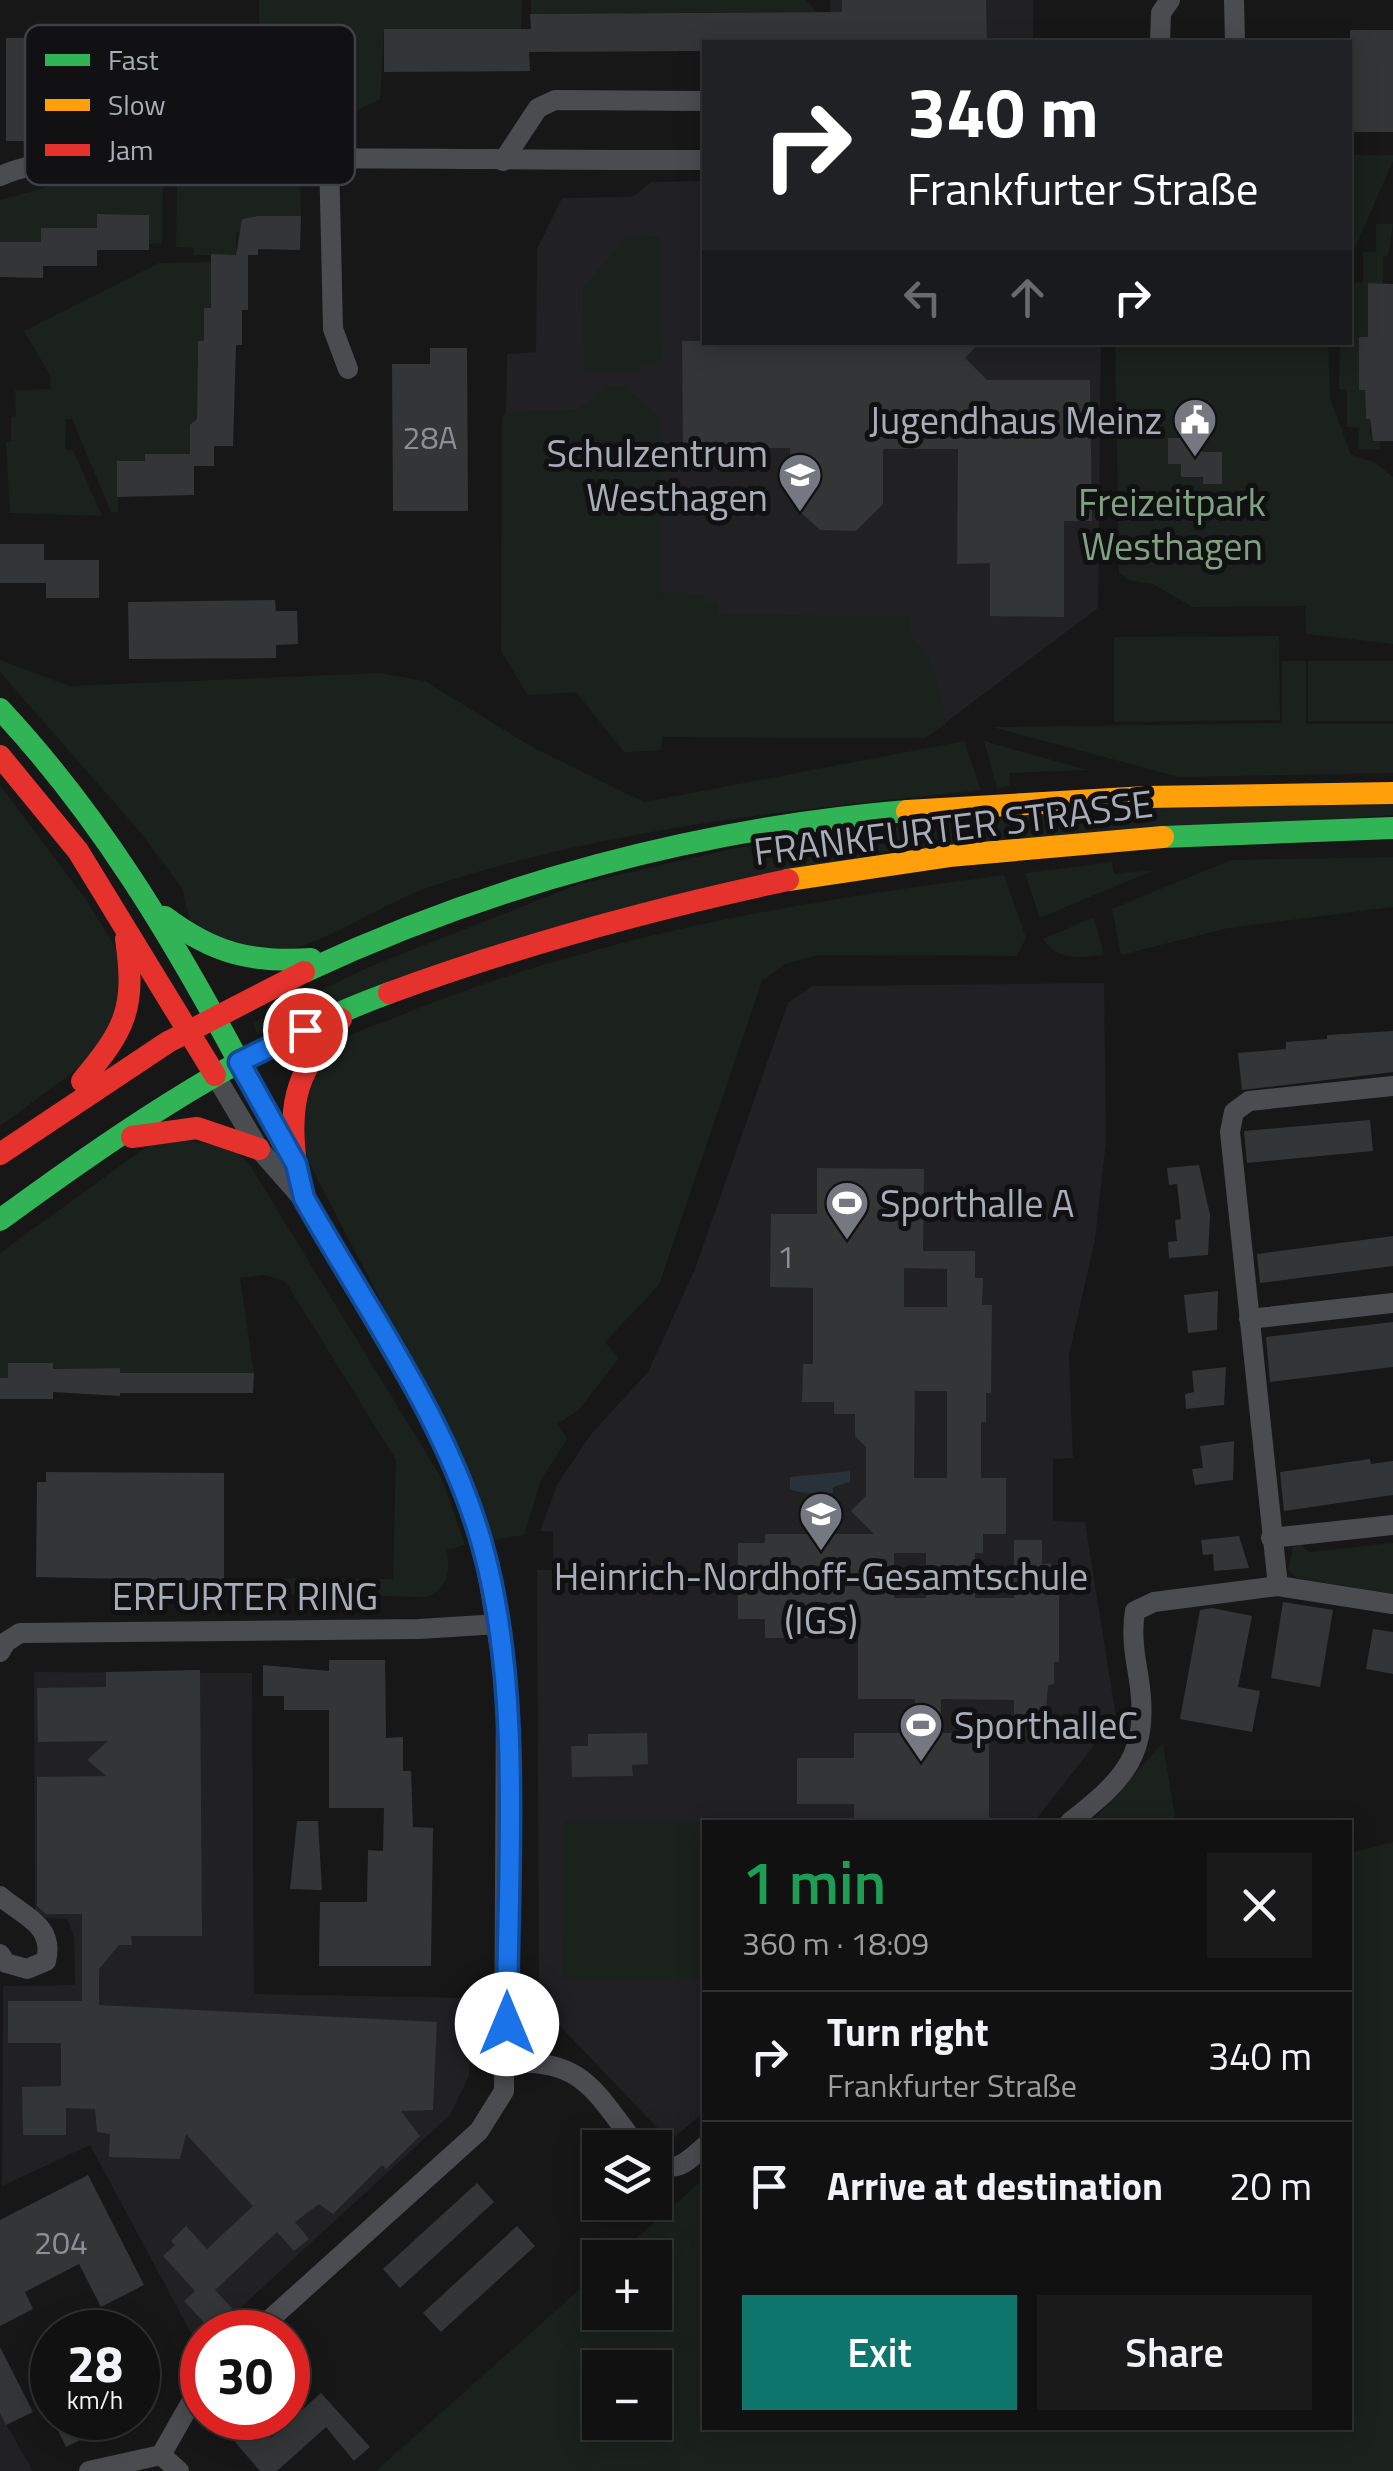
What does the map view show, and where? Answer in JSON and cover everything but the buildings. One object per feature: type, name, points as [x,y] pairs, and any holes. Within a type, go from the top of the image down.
[{"type":"street","points":[[1160,40],[1161,13],[1170,0]]},
{"type":"street","points":[[1234,0],[1235,40]]},
{"type":"street","points":[[503,161],[538,108],[554,100],[702,101]]},
{"type":"street","points":[[355,157],[702,160]]},
{"type":"street","points":[[0,176],[25,169]]},
{"type":"street","points":[[330,185],[334,329],[348,369]]},
{"type":"street","points":[[0,709],[92,816],[152,907],[296,1164]]},
{"type":"street","points":[[0,756],[78,851],[259,1149],[304,1198],[453,1466],[483,1546],[499,1624],[506,1686],[504,2091],[479,2131],[280,2310]]},
{"type":"street","name":"FRANKFURTER STRASSE","points":[[0,1154],[58,1110],[214,1015],[334,957],[568,874],[736,834],[858,817],[1031,802],[1393,793]]},
{"type":"street","name":"FRANKFURTER STRASSE","points":[[0,1220],[106,1144],[239,1062],[348,1010],[574,930],[742,888],[868,866],[1144,837],[1393,828]]},
{"type":"street","points":[[152,907],[203,947],[244,962],[334,957]]},
{"type":"street","points":[[58,1110],[118,1040],[130,1018],[132,978],[123,921]]},
{"type":"street","points":[[304,1198],[289,1106],[294,1084],[303,1064],[348,1010]]},
{"type":"street","points":[[1278,1586],[1230,1132],[1234,1112],[1250,1101],[1393,1086]]},
{"type":"street","points":[[106,1144],[194,1124],[233,1134],[259,1149]]},
{"type":"street","points":[[1249,1320],[1393,1303]]},
{"type":"street","points":[[1272,1538],[1393,1525]]},
{"type":"street","points":[[1072,1820],[1110,1790],[1138,1750],[1144,1710],[1131,1631],[1135,1611],[1154,1602],[1278,1586],[1393,1604]]},
{"type":"street","name":"ERFURTER RING","points":[[0,1652],[6,1642],[20,1633],[419,1630],[499,1624]]},
{"type":"street","points":[[0,1896],[46,1932],[50,1947],[46,1960],[26,1969],[6,1963],[0,1954]]},
{"type":"street","points":[[507,2063],[558,2064],[579,2074],[624,2130]]},
{"type":"street","points":[[672,2169],[683,2166],[702,2149]]},
{"type":"street","points":[[88,2471],[161,2455],[180,2422]]},
{"type":"street","points":[[161,2455],[179,2471]]},
{"type":"shaded area","points":[[830,0],[1033,0],[1033,40],[830,40]]},
{"type":"shaded area","name":"Schulzentrum Westhagen","points":[[702,181],[702,345],[1101,345],[1098,608],[925,738],[662,737],[661,750],[624,752],[576,692],[528,695],[501,651],[502,418],[506,412],[507,354],[536,352],[537,249],[562,198],[633,197],[651,182]]},
{"type":"shaded area","name":"Heinrich-Nordhoff-Gesamtschule (IGS)","points":[[1104,983],[1106,1141],[1095,1239],[1069,1355],[1073,1458],[1053,1459],[1053,1521],[1085,1522],[1116,1717],[1036,1820],[702,1820],[702,2114],[672,2139],[672,2130],[659,2130],[539,2004],[537,1570],[553,1570],[553,1532],[540,1531],[557,1485],[592,1433],[648,1372],[695,1269],[788,1003],[812,986]]},
{"type":"shaded area","points":[[850,1471],[850,1482],[833,1487],[833,1493],[790,1489],[790,1477]]},
{"type":"shaded area","points":[[34,1672],[252,1673],[254,1994],[472,1998],[469,2076],[450,2115],[238,2310],[180,2312],[90,2145],[2,2186],[3,1986],[75,1985],[74,1936],[67,1919],[35,1917]]},
{"type":"shaded area","points":[[0,2413],[32,2470],[31,2471],[0,2471]]},
{"type":"green space","points":[[259,0],[522,0],[521,29],[384,30],[380,99],[355,112],[355,25],[259,25]]},
{"type":"green space","points":[[531,0],[806,0],[817,12],[531,14]]},
{"type":"green space","points":[[1352,155],[1393,155],[1352,254]]},
{"type":"green space","points":[[55,185],[163,185],[162,243],[149,244],[149,215],[98,214],[97,228],[42,228],[41,242],[0,242],[0,200]]},
{"type":"green space","points":[[177,185],[300,185],[301,216],[242,219],[241,232],[236,233],[236,255],[194,255],[194,248],[176,247]]},
{"type":"green space","points":[[1376,224],[1393,224],[1388,256],[1383,256],[1383,284],[1369,283],[1368,337],[1359,390],[1365,390],[1366,418],[1370,419],[1370,433],[1380,441],[1380,450],[1358,449],[1359,427],[1347,427],[1347,390],[1339,389],[1340,345],[1352,345],[1352,283],[1363,282],[1363,252],[1376,252]]},
{"type":"green space","points":[[659,236],[661,359],[654,365],[641,365],[640,371],[584,371],[583,287],[627,237]]},
{"type":"green space","points":[[211,262],[211,308],[204,308],[204,341],[198,342],[197,419],[190,454],[146,454],[145,461],[118,461],[118,512],[111,512],[72,419],[66,419],[65,450],[73,450],[102,516],[10,513],[6,442],[11,441],[11,417],[16,416],[15,390],[51,389],[50,375],[24,331],[159,263]]},
{"type":"green space","name":"Freizeitpark Westhagen","points":[[1115,345],[1328,345],[1330,398],[1351,455],[1374,462],[1393,477],[1393,644],[1306,634],[1305,606],[1192,607],[1153,584],[1129,580],[1119,573]]},
{"type":"green space","points":[[609,386],[624,386],[659,416],[660,624],[662,591],[704,595],[707,602],[718,603],[718,614],[911,617],[911,638],[930,663],[946,724],[925,738],[661,737],[661,750],[624,752],[576,692],[528,695],[501,651],[502,418],[506,412],[577,410]]},
{"type":"green space","points":[[1279,636],[1280,720],[1114,722],[1114,637]]},
{"type":"green space","points":[[0,660],[69,686],[379,673],[425,681],[532,747],[644,802],[964,741],[981,790],[704,823],[568,849],[433,886],[306,944],[258,953],[235,948],[190,921],[182,888],[141,833],[0,672]]},
{"type":"green space","points":[[1282,661],[1306,661],[1306,724],[1393,724],[1393,773],[1179,777],[992,727],[1282,723]]},
{"type":"green space","points":[[1308,661],[1393,661],[1393,721],[1308,721]]},
{"type":"green space","points":[[984,741],[1088,770],[1009,773],[1010,786],[997,788]]},
{"type":"green space","points":[[0,785],[87,901],[118,952],[126,989],[99,1053],[0,1126]]},
{"type":"green space","points":[[1393,804],[1393,815],[877,852],[277,1030],[257,1034],[253,1023],[369,967],[579,884],[736,848],[872,828],[1111,809]]},
{"type":"green space","points":[[1393,857],[1393,907],[1228,928],[1121,955],[1112,909],[1231,860]]},
{"type":"green space","points":[[1112,862],[1114,874],[1154,870],[1040,918],[1025,873]]},
{"type":"green space","points":[[1004,875],[1026,938],[1017,956],[819,955],[785,964],[762,981],[659,1285],[605,1342],[619,1358],[578,1411],[557,1424],[567,1439],[541,1480],[524,1535],[493,1540],[462,1457],[308,1161],[301,1113],[304,1087],[313,1065],[329,1048],[363,1030],[470,989],[619,944],[772,910]]},
{"type":"green space","points":[[1094,917],[1104,955],[1062,955],[1043,939]]},
{"type":"green space","points":[[168,1137],[232,1148],[248,1162],[442,1479],[465,1545],[447,1550],[446,1578],[434,1593],[427,1597],[248,1593],[248,1578],[393,1579],[396,1460],[285,1281],[264,1275],[240,1278],[254,1373],[120,1373],[119,1368],[53,1369],[53,1363],[9,1363],[8,1378],[0,1378],[0,1253],[142,1150]]},
{"type":"green space","points":[[1393,1543],[1393,1594],[1297,1578],[1288,1570],[1293,1546],[1300,1544],[1309,1552]]},
{"type":"green space","points":[[1163,1743],[1176,1820],[1094,1820]]},
{"type":"green space","points":[[564,1821],[702,1822],[702,1979],[563,1979]]},
{"type":"green space","points":[[1393,1842],[1393,2471],[376,2471],[582,2287],[582,2330],[672,2330],[672,2240],[634,2240],[657,2220],[672,2220],[672,2207],[702,2181],[702,2430],[1352,2430],[1352,1852]]},
{"type":"traffic: fast","points":[[0,709],[70,791],[131,878],[239,1062]]},
{"type":"traffic: fast","points":[[304,972],[449,912],[598,865],[752,831],[907,811]]},
{"type":"traffic: fast","points":[[1163,837],[1393,828]]},
{"type":"traffic: fast","points":[[165,917],[200,939],[234,953],[270,959],[311,959]]},
{"type":"traffic: fast","points":[[0,1220],[92,1154],[235,1064],[336,1014],[389,993]]},
{"type":"traffic: slow","points":[[907,811],[1146,797],[1393,793]]},
{"type":"traffic: slow","points":[[788,880],[949,856],[1163,837]]},
{"type":"traffic: jam","points":[[0,756],[78,851],[215,1075]]},
{"type":"traffic: jam","points":[[389,993],[586,929],[788,880]]},
{"type":"traffic: jam","points":[[82,1081],[109,1046],[124,1016],[130,983],[126,939]]},
{"type":"traffic: jam","points":[[0,1154],[168,1042],[304,972]]},
{"type":"traffic: jam","points":[[296,1164],[293,1120],[299,1086],[315,1054],[341,1019]]},
{"type":"traffic: jam","points":[[132,1137],[197,1128],[259,1149]]},
{"type":"place","name":"Jugendhaus Meinz","points":[[1195,458]]},
{"type":"place","name":"Schulzentrum Westhagen","points":[[800,513]]},
{"type":"place","name":"Sporthalle A","points":[[847,1241]]},
{"type":"place","name":"Heinrich-Nordhoff-Gesamtschule (IGS)","points":[[821,1552]]},
{"type":"place","name":"SporthalleC","points":[[921,1763]]},
{"type":"route","points":[[305,1030],[239,1062],[296,1164],[304,1198],[424,1407],[453,1466],[486,1560],[506,1686],[507,2024]]}]
